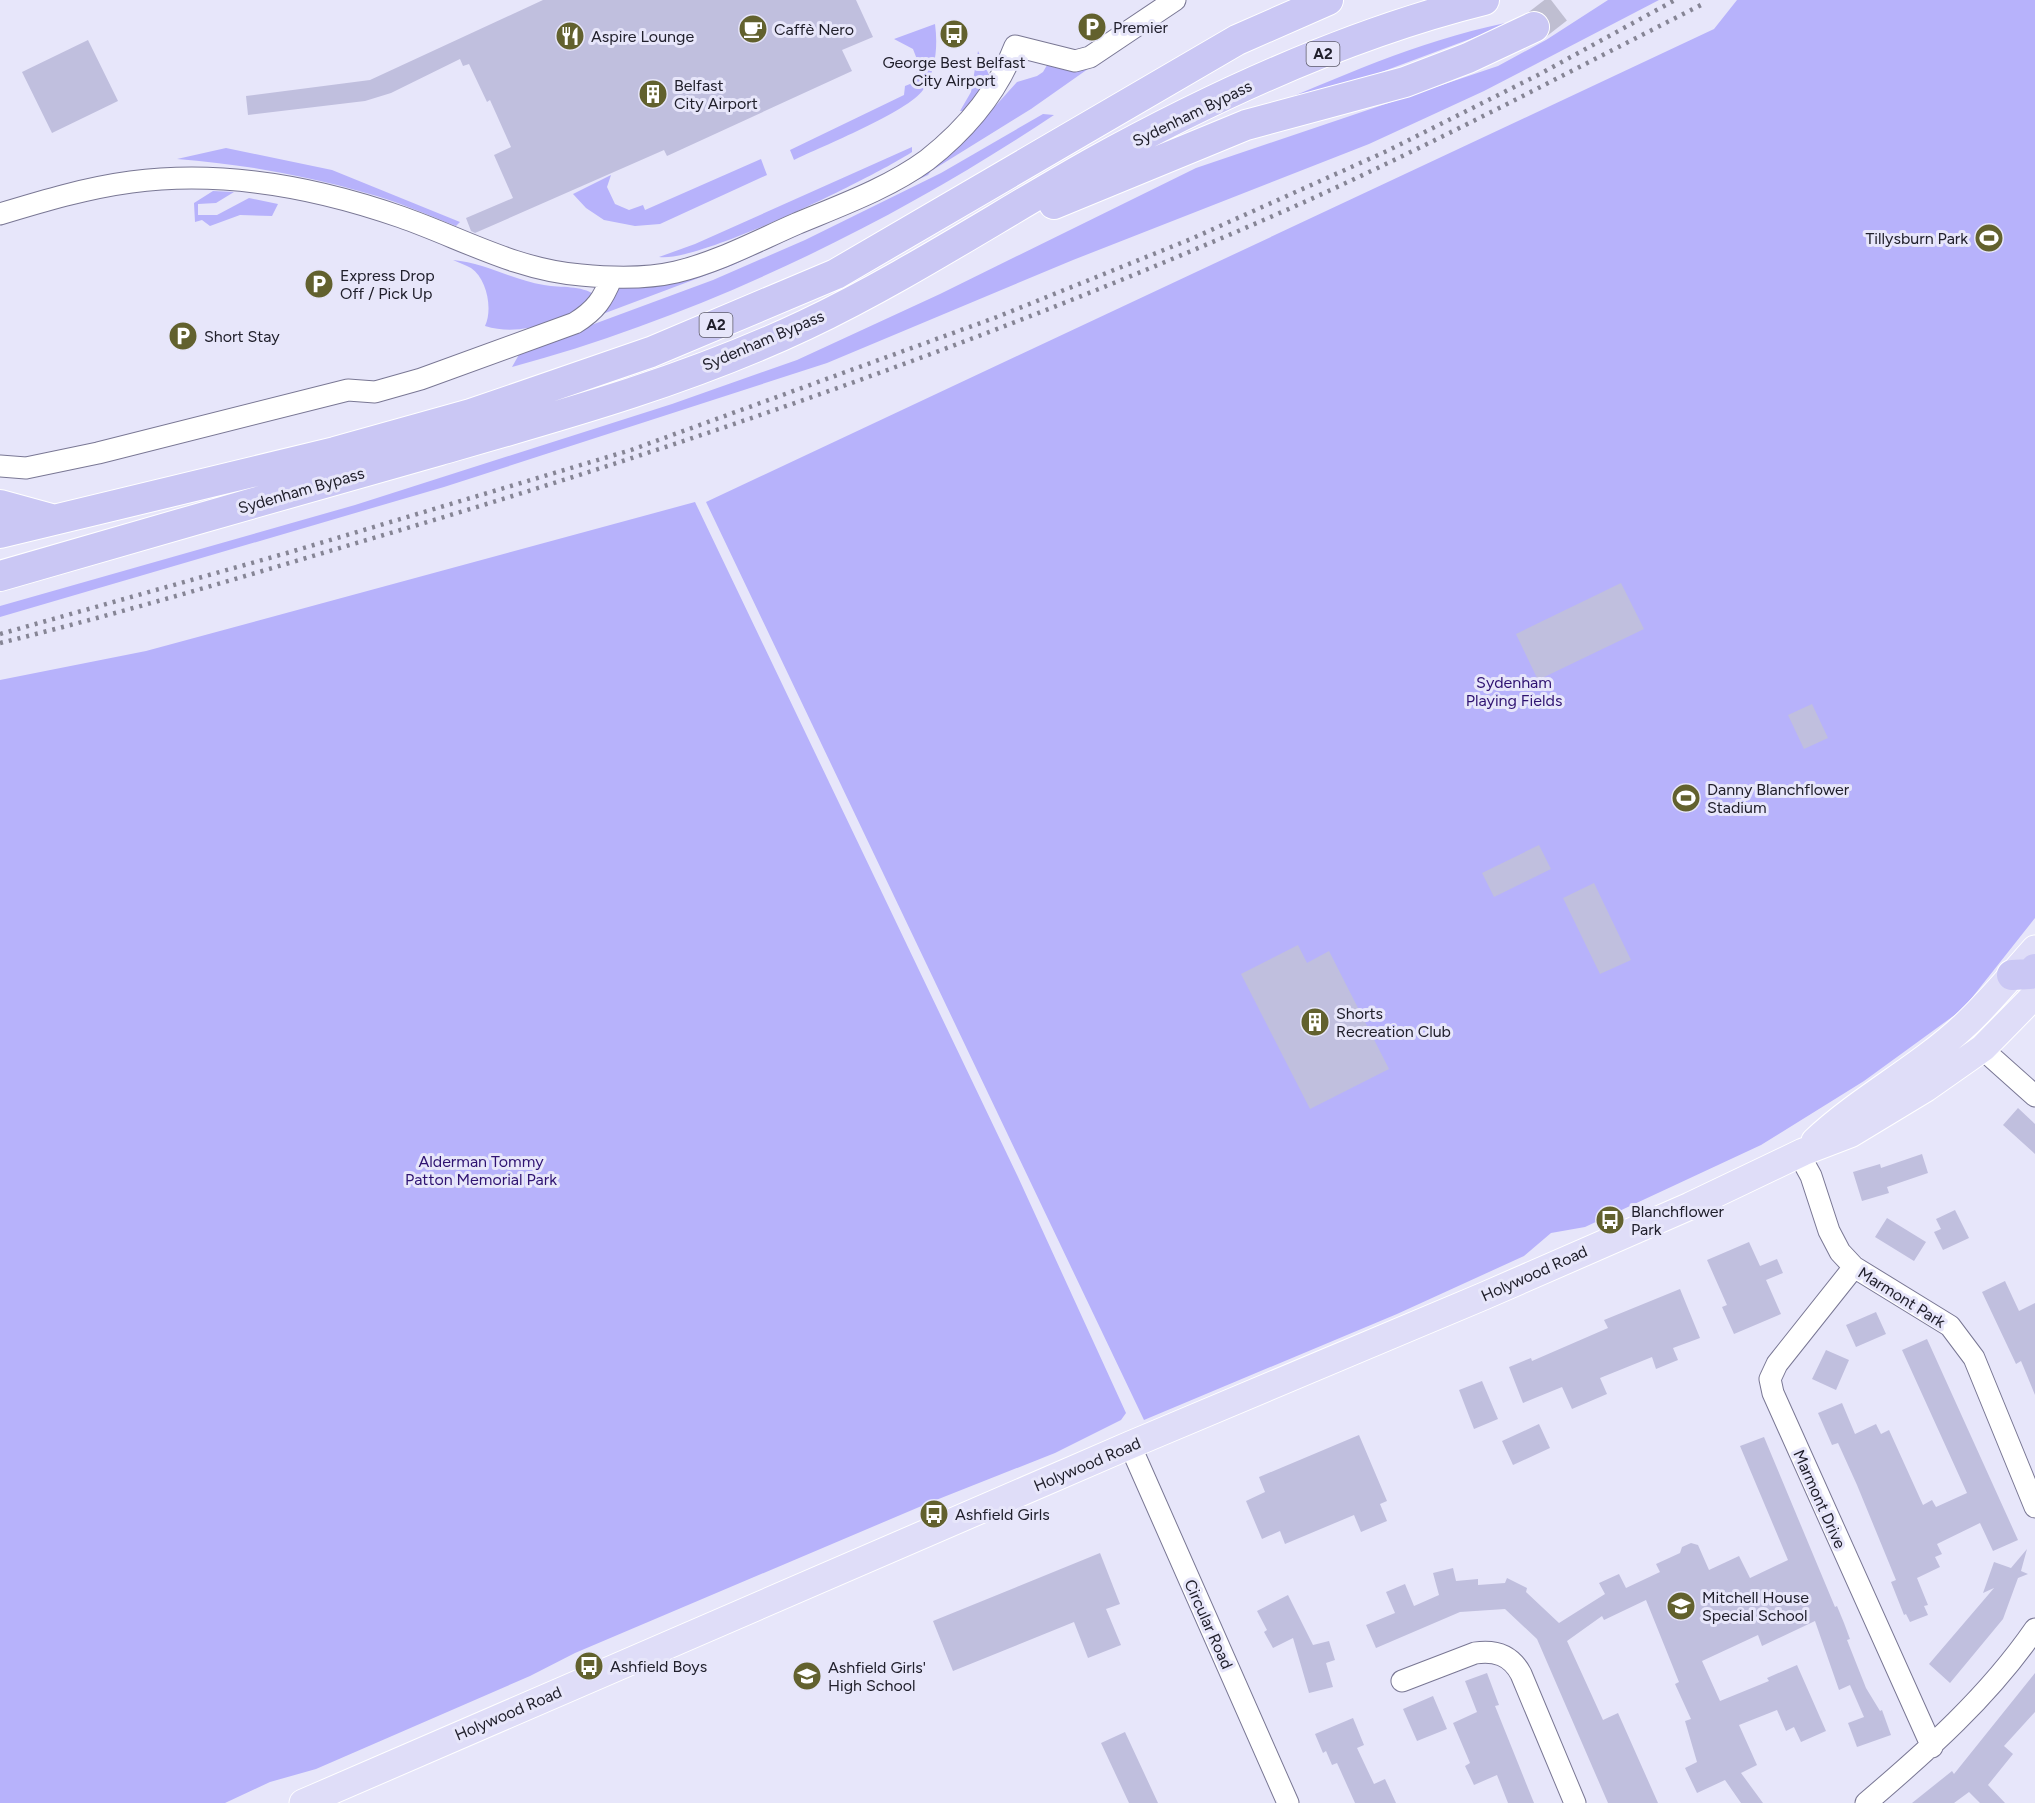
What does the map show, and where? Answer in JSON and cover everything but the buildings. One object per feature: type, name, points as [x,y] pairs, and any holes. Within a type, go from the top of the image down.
[{"type":"highway","name":"Sydenham Bypass","points":[[0,533],[358,446],[471,414],[651,352],[836,274],[1237,40],[1328,0]]},
{"type":"highway","name":"Sydenham Bypass","points":[[0,576],[570,413],[699,368],[804,326],[907,271],[1158,128],[1263,78],[1364,37],[1448,9],[1484,0]]},
{"type":"highway","points":[[1006,214],[1058,203],[1246,125],[1405,82],[1468,58],[1534,27]]},
{"type":"highway","points":[[0,505],[51,519]]},
{"type":"highway","points":[[0,562],[35,566]]},
{"type":"main road","name":"Holywood Road","points":[[1801,1153],[1838,1119],[1964,1027],[2024,972],[2035,949]]},
{"type":"main road","name":"Holywood Road","points":[[303,1803],[1130,1445],[1690,1206],[1801,1153],[1850,1134],[1882,1116],[1983,1048],[2035,995]]},
{"type":"street","points":[[0,214],[80,192],[127,183],[164,179],[270,184],[353,201],[517,264],[579,275],[612,277],[650,276],[677,272],[720,258],[838,206],[926,161],[958,132],[981,106],[1004,75],[1015,46],[1075,61],[1090,57],[1175,0]]},
{"type":"street","points":[[0,466],[26,468],[98,453],[348,390],[375,392],[444,372],[575,323],[592,312],[602,300],[612,277]]},
{"type":"street","points":[[1964,1027],[1983,1048],[2035,1096]]},
{"type":"street","name":"Marmont Park","points":[[1801,1153],[1829,1231],[1840,1252],[1854,1267],[1950,1326],[1974,1358],[2035,1507]]},
{"type":"street","name":"Marmont Drive","points":[[1854,1267],[1777,1364],[1770,1379],[1773,1393],[1932,1747]]},
{"type":"street","name":"Circular Road","points":[[1130,1445],[1288,1803]]},
{"type":"street","points":[[1866,1803],[1932,1747],[1972,1707],[2018,1654],[2035,1629]]},
{"type":"street","points":[[1402,1681],[1475,1653],[1494,1652],[1511,1660],[1521,1674],[1575,1803]]},
{"type":"green space","points":[[1608,0],[1659,0],[1484,91],[1369,144],[1073,260],[827,363],[444,487],[0,617],[0,606],[355,505],[672,404],[797,360],[940,294],[1196,168],[1498,66],[1546,40]]},
{"type":"green space","name":"Sydenham Playing Fields","points":[[1737,0],[2035,0],[2035,918],[1963,1009],[1864,1081],[1761,1145],[1585,1227],[1551,1233],[1524,1256],[1397,1314],[1144,1420],[706,502],[1714,29]]},
{"type":"green space","points":[[1521,20],[1328,92],[1263,109],[1389,57],[1454,36]]},
{"type":"green space","points":[[935,24],[936,50],[931,75],[915,99],[883,118],[794,160],[790,150],[904,95],[905,86],[915,82],[918,62],[913,49],[894,39]]},
{"type":"green space","points":[[978,51],[990,77],[964,111],[960,111],[971,92]]},
{"type":"green space","points":[[1050,60],[1095,64],[1031,109],[931,171],[961,144],[1017,82],[1043,72]]},
{"type":"green space","points":[[1043,114],[1054,115],[927,193],[793,263],[724,294],[654,321],[583,346],[512,367],[521,351],[713,280],[805,240],[941,173]]},
{"type":"green space","points":[[912,147],[912,152],[862,180],[747,233],[710,247],[680,255],[659,257],[695,244]]},
{"type":"green space","points":[[226,148],[332,170],[460,222],[456,226],[389,200],[319,181],[249,167],[177,159]]},
{"type":"green space","points":[[761,159],[767,175],[660,224],[635,226],[604,220],[586,208],[573,194],[611,175],[607,187],[615,204],[629,210],[643,205],[645,210]]},
{"type":"green space","points":[[931,171],[928,175],[733,265],[600,315],[613,288],[731,263]]},
{"type":"green space","points":[[213,191],[234,192],[216,203],[198,204],[198,215],[217,215],[249,198],[278,204],[272,216],[240,215],[210,226],[202,220],[195,222],[194,203]]},
{"type":"green space","points":[[453,260],[476,264],[533,283],[577,288],[595,295],[586,311],[549,323],[511,330],[485,326],[488,303],[485,287],[477,273]]},
{"type":"green space","name":"Alderman Tommy Patton Memorial Park","points":[[695,502],[1018,1177],[1126,1413],[1121,1420],[1055,1453],[931,1502],[575,1653],[530,1676],[316,1769],[270,1782],[225,1803],[0,1803],[0,680],[146,651]]},
{"type":"tunnel","points":[[1534,27],[1569,0]]},
{"type":"railway","points":[[0,634],[287,553],[631,450],[997,317],[1191,239],[1387,151],[1538,75],[1675,0]]},
{"type":"railway","points":[[0,643],[177,596],[583,474],[811,397],[1037,314],[1259,222],[1371,171],[1703,4]]},
{"type":"place","name":"Premier","points":[[1092,27]]},
{"type":"place","name":"Caffè Nero","points":[[753,29]]},
{"type":"place","name":"George Best Belfast City Airport","points":[[954,34]]},
{"type":"place","name":"Aspire Lounge","points":[[570,36]]},
{"type":"place","name":"Belfast City Airport","points":[[653,94]]},
{"type":"place","name":"Tillysburn Park","points":[[1989,238]]},
{"type":"place","name":"Express Drop Off / Pick Up","points":[[319,284]]},
{"type":"place","name":"Short Stay","points":[[183,336]]},
{"type":"place","name":"Danny Blanchflower Stadium","points":[[1686,798]]},
{"type":"place","name":"Shorts Recreation Club","points":[[1315,1022]]},
{"type":"place","name":"Blanchflower Park","points":[[1610,1220]]},
{"type":"place","name":"Ashfield Girls","points":[[934,1514]]},
{"type":"place","name":"Mitchell House Special School","points":[[1681,1606]]},
{"type":"place","name":"Ashfield Boys","points":[[589,1666]]},
{"type":"place","name":"Ashfield Girls' High School","points":[[807,1676]]}]
